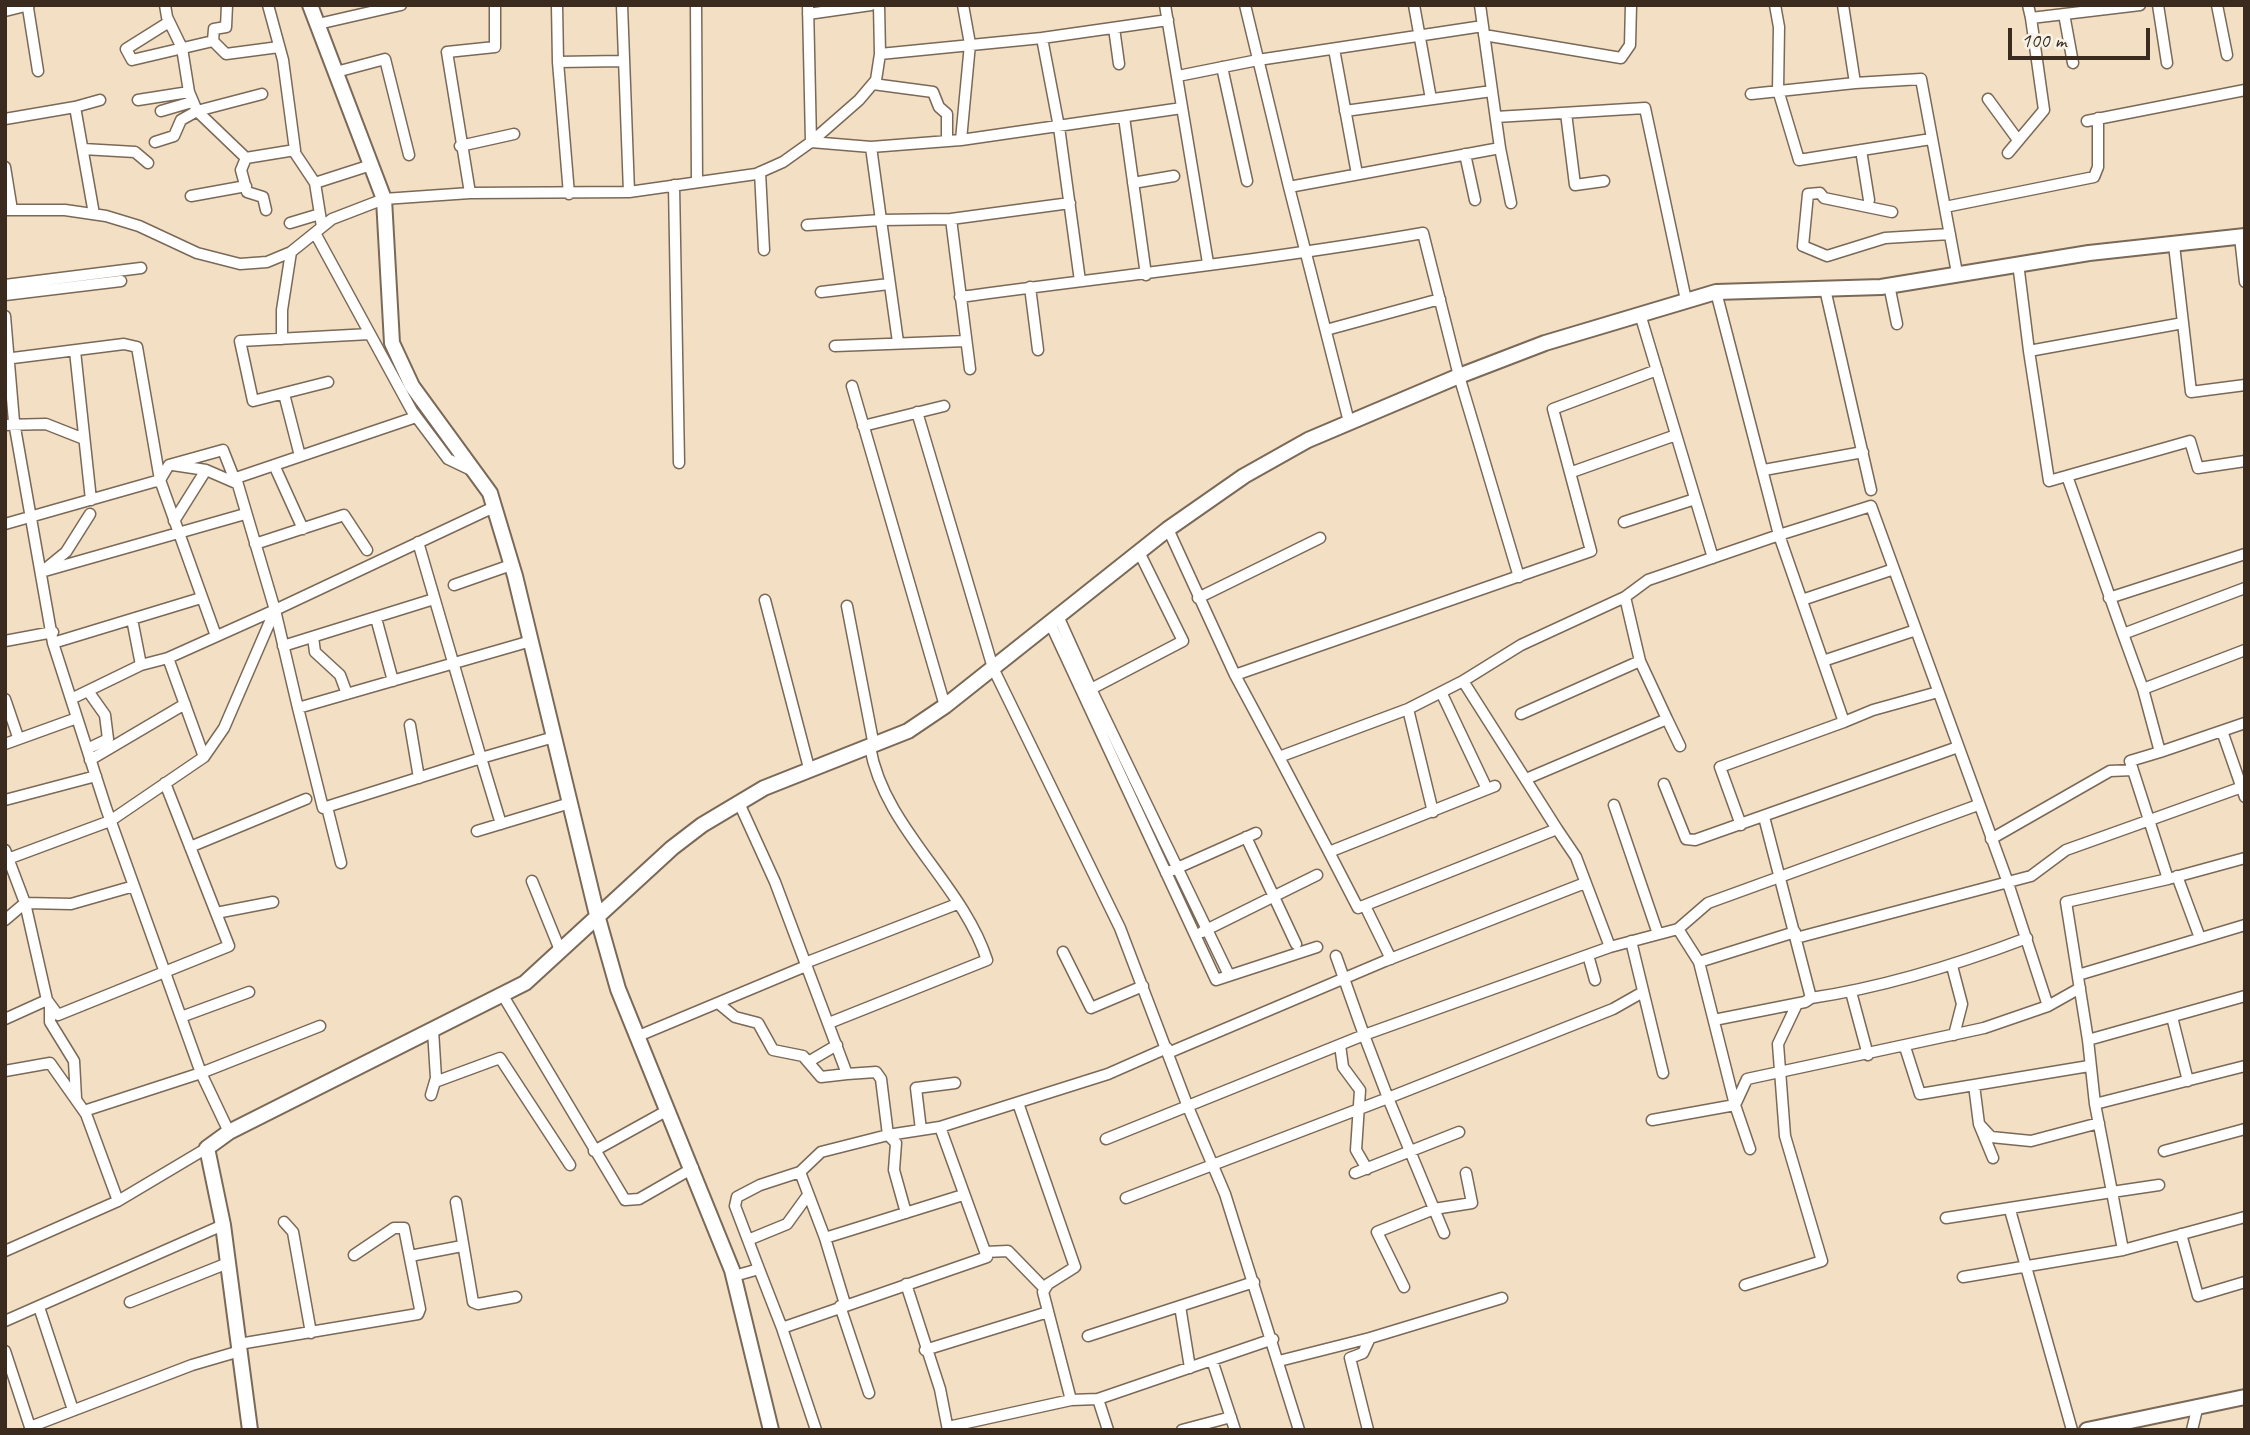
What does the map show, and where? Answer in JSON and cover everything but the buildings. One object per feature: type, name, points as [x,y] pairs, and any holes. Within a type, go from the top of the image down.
[{"type":"main road","points":[[310,5],[384,198],[392,343],[412,386],[490,493],[531,641],[597,915],[618,989],[734,1276],[771,1430]]},
{"type":"main road","points":[[250,1430],[223,1225],[207,1148],[229,1132],[525,983],[672,848],[739,803],[809,768],[908,732],[945,706],[1168,529],[1244,476],[1308,440],[1459,376],[1545,343],[1716,292],[1889,285],[2018,263],[2243,236]]},
{"type":"main road","points":[[2087,1430],[2245,1396]]},
{"type":"street","points":[[165,5],[169,22],[181,48],[193,102],[246,158]]},
{"type":"street","points":[[227,5],[226,27],[214,29],[213,41],[226,54],[279,47]]},
{"type":"street","points":[[268,5],[279,47],[293,150],[315,183],[320,214],[319,230],[370,334],[416,417],[449,458],[475,472]]},
{"type":"street","points":[[318,24],[401,5]]},
{"type":"street","points":[[470,193],[460,146],[447,52],[495,47],[495,5]]},
{"type":"street","points":[[557,5],[558,62],[569,194]]},
{"type":"street","points":[[622,5],[629,192]]},
{"type":"street","points":[[696,5],[696,182]]},
{"type":"street","points":[[811,142],[808,10],[871,5]]},
{"type":"street","points":[[5,167],[9,210],[65,210],[94,215],[139,226],[197,253],[240,264],[267,262],[291,252],[332,219],[384,198],[470,193],[629,192],[760,172],[783,162],[811,142],[873,84],[880,54],[879,5]]},
{"type":"street","points":[[961,140],[970,44],[963,5]]},
{"type":"street","points":[[1165,5],[1208,263]]},
{"type":"street","points":[[1245,5],[1349,422]]},
{"type":"street","points":[[1414,5],[1431,99]]},
{"type":"street","points":[[1480,5],[1500,148],[1511,203]]},
{"type":"street","points":[[1178,76],[1258,60],[1419,36],[1484,30],[1621,58],[1630,45],[1631,5]]},
{"type":"street","points":[[1776,5],[1779,27],[1778,90],[1799,160],[1931,139]]},
{"type":"street","points":[[1843,5],[1855,83]]},
{"type":"street","points":[[2008,153],[2043,110],[2028,5]]},
{"type":"street","points":[[2031,18],[2140,5]]},
{"type":"street","points":[[2158,5],[2167,63]]},
{"type":"street","points":[[2217,5],[2227,55]]},
{"type":"street","points":[[5,11],[28,7],[38,71]]},
{"type":"street","points":[[2064,14],[2073,63]]},
{"type":"street","points":[[880,54],[1042,38],[1168,20]]},
{"type":"street","points":[[169,22],[126,49],[132,61],[213,41]]},
{"type":"street","points":[[1114,28],[1119,64]]},
{"type":"street","points":[[1042,38],[1059,127],[1080,281]]},
{"type":"street","points":[[1334,49],[1357,174]]},
{"type":"street","points":[[336,72],[384,59],[408,155]]},
{"type":"street","points":[[558,62],[622,61]]},
{"type":"street","points":[[1222,67],[1247,181]]},
{"type":"street","points":[[1751,94],[1921,79],[1958,273]]},
{"type":"street","points":[[873,84],[933,92],[939,107],[947,114],[947,141]]},
{"type":"street","points":[[2087,121],[2245,90]]},
{"type":"street","points":[[1345,111],[1492,91]]},
{"type":"street","points":[[138,100],[193,102],[262,94]]},
{"type":"street","points":[[1988,99],[2018,141]]},
{"type":"street","points":[[5,119],[100,100]]},
{"type":"street","points":[[161,111],[193,102]]},
{"type":"street","points":[[155,142],[174,136],[193,102]]},
{"type":"street","points":[[75,107],[94,215]]},
{"type":"street","points":[[811,142],[871,147],[961,140],[1182,108]]},
{"type":"street","points":[[1496,117],[1644,108],[1686,300]]},
{"type":"street","points":[[1566,113],[1575,185],[1604,181]]},
{"type":"street","points":[[1124,117],[1146,275]]},
{"type":"street","points":[[1945,207],[2095,177],[2098,167],[2098,118]]},
{"type":"street","points":[[460,146],[514,134]]},
{"type":"street","points":[[871,147],[898,342]]},
{"type":"street","points":[[1289,187],[1500,148]]},
{"type":"street","points":[[83,149],[135,152],[148,163]]},
{"type":"street","points":[[246,158],[293,150]]},
{"type":"street","points":[[1861,150],[1869,200]]},
{"type":"street","points":[[1465,154],[1475,200]]},
{"type":"street","points":[[246,158],[241,170],[247,192],[264,197],[266,210]]},
{"type":"street","points":[[315,183],[371,165]]},
{"type":"street","points":[[760,172],[764,250]]},
{"type":"street","points":[[1133,183],[1174,176]]},
{"type":"street","points":[[674,185],[679,463]]},
{"type":"street","points":[[191,196],[246,186]]},
{"type":"street","points":[[1892,212],[1824,198],[1820,193],[1808,194],[1802,246],[1827,256],[1885,238],[1950,234]]},
{"type":"street","points":[[807,225],[951,219],[1070,203]]},
{"type":"street","points":[[290,223],[320,214]]},
{"type":"street","points":[[951,219],[970,369]]},
{"type":"street","points":[[960,297],[1146,275],[1208,263],[1306,253],[1423,233],[1459,376],[1519,576]]},
{"type":"street","points":[[2243,236],[2245,282]]},
{"type":"street","points":[[2174,245],[2191,392],[2245,385]]},
{"type":"street","points":[[282,339],[282,310],[291,252]]},
{"type":"street","points":[[2018,263],[2049,481],[2190,441],[2198,468],[2245,461]]},
{"type":"street","points":[[5,285],[141,268]]},
{"type":"street","points":[[5,295],[121,281]]},
{"type":"street","points":[[821,292],[889,284]]},
{"type":"street","points":[[1889,285],[1897,324]]},
{"type":"street","points":[[1030,288],[1038,350]]},
{"type":"street","points":[[1825,289],[1871,490]]},
{"type":"street","points":[[1716,292],[1779,535],[1844,722]]},
{"type":"street","points":[[1326,330],[1440,299]]},
{"type":"street","points":[[1640,314],[1713,558]]},
{"type":"street","points":[[5,316],[10,424],[53,638],[110,821],[201,1073],[229,1132]]},
{"type":"street","points":[[2029,351],[2183,323]]},
{"type":"street","points":[[328,382],[253,401],[240,341],[370,334]]},
{"type":"street","points":[[835,346],[966,341]]},
{"type":"street","points":[[7,359],[124,344],[137,347],[160,480],[216,636]]},
{"type":"street","points":[[75,351],[91,500]]},
{"type":"street","points":[[1235,675],[1591,551],[1553,409],[1657,370]]},
{"type":"street","points":[[852,386],[945,706]]},
{"type":"street","points":[[284,394],[300,456]]},
{"type":"street","points":[[863,426],[944,406]]},
{"type":"street","points":[[917,412],[993,668],[1120,928],[1188,1107],[1214,1167],[1273,1339],[1298,1430]]},
{"type":"street","points":[[236,483],[236,478],[416,417]]},
{"type":"street","points":[[10,424],[46,424],[84,439]]},
{"type":"street","points":[[1572,472],[1676,435]]},
{"type":"street","points":[[5,524],[160,480],[169,465],[223,450],[236,483],[275,610],[323,808],[554,737]]},
{"type":"street","points":[[1764,470],[1863,452]]},
{"type":"street","points":[[169,465],[206,470],[236,483]]},
{"type":"street","points":[[274,465],[303,529]]},
{"type":"street","points":[[174,521],[206,470]]},
{"type":"street","points":[[2067,477],[2143,689],[2160,752]]},
{"type":"street","points":[[1624,522],[1695,499]]},
{"type":"street","points":[[1279,757],[1408,709],[1464,681],[1521,645],[1625,597],[1648,580],[1871,506],[2007,880],[2048,1006]]},
{"type":"street","points":[[71,699],[141,665],[168,658],[275,610],[494,507]]},
{"type":"street","points":[[41,572],[66,552],[90,514]]},
{"type":"street","points":[[41,572],[245,514]]},
{"type":"street","points":[[255,544],[344,515],[367,550]]},
{"type":"street","points":[[1168,529],[1235,675],[1358,908],[1557,829]]},
{"type":"street","points":[[1198,598],[1320,538]]},
{"type":"street","points":[[418,542],[501,824]]},
{"type":"street","points":[[1091,689],[1183,641],[1139,552]]},
{"type":"street","points":[[2109,598],[2245,554]]},
{"type":"street","points":[[454,586],[511,565]]},
{"type":"street","points":[[1802,600],[1894,569]]},
{"type":"street","points":[[2123,634],[2245,588]]},
{"type":"street","points":[[1625,597],[1640,662],[1680,746]]},
{"type":"street","points":[[5,641],[53,638],[132,619],[201,598]]},
{"type":"street","points":[[283,646],[434,599]]},
{"type":"street","points":[[765,600],[797,732],[809,768]]},
{"type":"street","points":[[828,1023],[987,960],[957,904],[881,786],[847,606]]},
{"type":"street","points":[[76,1100],[74,1061],[50,1022],[48,1002],[25,903],[6,857],[110,821],[204,757],[224,729],[275,610]]},
{"type":"street","points":[[376,618],[393,681]]},
{"type":"street","points":[[132,619],[141,665]]},
{"type":"street","points":[[1054,620],[1179,867],[1228,973]]},
{"type":"street","points":[[1054,620],[1216,980],[1317,947]]},
{"type":"street","points":[[1823,661],[1916,630]]},
{"type":"street","points":[[313,637],[315,652],[340,675],[347,694]]},
{"type":"street","points":[[298,708],[531,641]]},
{"type":"street","points":[[2143,689],[2245,650]]},
{"type":"street","points":[[168,658],[204,757]]},
{"type":"street","points":[[1521,714],[1640,662]]},
{"type":"street","points":[[1464,681],[1576,857],[1610,947]]},
{"type":"street","points":[[87,749],[108,739],[105,715],[88,691]]},
{"type":"street","points":[[1329,852],[1491,788],[1441,692]]},
{"type":"street","points":[[1741,825],[1720,767],[1873,710],[1938,692]]},
{"type":"street","points":[[5,699],[18,737]]},
{"type":"street","points":[[90,760],[185,704]]},
{"type":"street","points":[[1408,709],[1433,812]]},
{"type":"street","points":[[5,744],[18,737],[77,718]]},
{"type":"street","points":[[1526,779],[1667,719]]},
{"type":"street","points":[[2200,938],[2148,820],[2130,761],[2245,723]]},
{"type":"street","points":[[410,725],[419,778]]},
{"type":"street","points":[[1699,962],[2007,880],[2031,876],[2066,850],[2148,820],[2244,790],[2222,731]]},
{"type":"street","points":[[1664,784],[1686,839],[1695,840],[1958,747]]},
{"type":"street","points":[[1991,839],[2110,771],[2133,770]]},
{"type":"street","points":[[5,800],[96,776]]},
{"type":"street","points":[[48,1002],[58,1015],[66,1014],[164,970],[229,946],[165,783]]},
{"type":"street","points":[[190,847],[306,799]]},
{"type":"street","points":[[477,831],[570,803]]},
{"type":"street","points":[[739,803],[775,882],[847,1074]]},
{"type":"street","points":[[1614,805],[1658,934]]},
{"type":"street","points":[[1106,1139],[1364,1035],[1610,947],[1678,929],[1708,904],[1978,805]]},
{"type":"street","points":[[327,807],[341,863]]},
{"type":"street","points":[[1764,817],[1811,998]]},
{"type":"street","points":[[1166,873],[1256,833]]},
{"type":"street","points":[[1246,837],[1296,944]]},
{"type":"street","points":[[2123,1250],[2095,1104],[2088,1040],[2066,902],[2173,878],[2245,858]]},
{"type":"street","points":[[1195,936],[1317,875]]},
{"type":"street","points":[[532,881],[560,950]]},
{"type":"street","points":[[816,1430],[782,1328],[735,1206],[737,1197],[760,1185],[800,1172],[821,1152],[888,1135],[940,1127],[1108,1074],[1585,883]]},
{"type":"street","points":[[5,920],[25,903],[72,904],[134,886]]},
{"type":"street","points":[[216,914],[273,902]]},
{"type":"street","points":[[636,1037],[805,964],[957,904]]},
{"type":"street","points":[[1365,906],[1391,959]]},
{"type":"street","points":[[2078,975],[2245,925]]},
{"type":"street","points":[[1678,929],[1699,962],[1735,1105],[1750,1149]]},
{"type":"street","points":[[1714,1020],[1797,1004],[1811,998],[1851,992],[1952,966],[2027,938]]},
{"type":"street","points":[[1631,941],[1663,1073]]},
{"type":"street","points":[[1063,952],[1091,1008],[1143,986]]},
{"type":"street","points":[[1588,955],[1595,980]]},
{"type":"street","points":[[1336,956],[1388,1098],[1444,1233]]},
{"type":"street","points":[[1952,966],[1962,1004],[1954,1035]]},
{"type":"street","points":[[1735,1105],[1747,1079],[1954,1035],[2048,1006],[2080,988]]},
{"type":"street","points":[[181,1017],[248,992]]},
{"type":"street","points":[[1126,1198],[1214,1167],[1613,1009],[1643,992]]},
{"type":"street","points":[[1851,992],[1868,1055]]},
{"type":"street","points":[[502,994],[547,1065],[622,1197],[631,1202],[692,1168]]},
{"type":"street","points":[[2088,1040],[2245,996]]},
{"type":"street","points":[[5,1019],[48,1002]]},
{"type":"street","points":[[718,1003],[735,1017],[758,1023],[772,1050],[797,1052],[821,1077],[876,1072],[881,1079],[888,1135],[896,1143],[894,1170],[905,1213]]},
{"type":"street","points":[[1745,1285],[1822,1261],[1785,1136],[1778,1044],[1797,1004]]},
{"type":"street","points":[[2172,1017],[2188,1081]]},
{"type":"street","points":[[84,1111],[201,1073],[320,1027]]},
{"type":"street","points":[[432,1095],[437,1053],[433,1030]]},
{"type":"street","points":[[808,1062],[837,1045]]},
{"type":"street","points":[[1340,1045],[1343,1067],[1360,1090],[1356,1150],[1367,1169]]},
{"type":"street","points":[[1905,1046],[1920,1094],[2089,1066]]},
{"type":"street","points":[[435,1082],[500,1058],[570,1165]]},
{"type":"street","points":[[5,1070],[50,1063],[84,1111],[118,1201]]},
{"type":"street","points":[[2095,1104],[2245,1066]]},
{"type":"street","points":[[921,1130],[916,1088],[955,1083]]},
{"type":"street","points":[[1973,1085],[1979,1124],[1993,1158]]},
{"type":"street","points":[[1018,1103],[1075,1267],[1045,1288]]},
{"type":"street","points":[[1652,1120],[1735,1105]]},
{"type":"street","points":[[594,1151],[668,1110]]},
{"type":"street","points":[[1979,1124],[1991,1137],[2031,1141],[2099,1123]]},
{"type":"street","points":[[782,1328],[987,1257],[940,1127]]},
{"type":"street","points":[[2164,1151],[2245,1129]]},
{"type":"street","points":[[1355,1173],[1460,1132]]},
{"type":"street","points":[[5,1251],[118,1201],[207,1148]]},
{"type":"street","points":[[800,1172],[825,1238],[869,1393]]},
{"type":"street","points":[[1404,1287],[1377,1232],[1434,1209],[1472,1203],[1466,1173]]},
{"type":"street","points":[[1946,1218],[2160,1185]]},
{"type":"street","points":[[748,1240],[787,1224],[808,1195]]},
{"type":"street","points":[[825,1238],[963,1195]]},
{"type":"street","points":[[456,1202],[473,1302],[478,1304],[516,1297]]},
{"type":"street","points":[[2010,1210],[2028,1266],[2072,1430]]},
{"type":"street","points":[[1963,1277],[2123,1250],[2245,1217]]},
{"type":"street","points":[[284,1222],[293,1232],[311,1333]]},
{"type":"street","points":[[5,1321],[223,1225]]},
{"type":"street","points":[[5,1351],[31,1428],[239,1348],[418,1314],[420,1308],[404,1228],[400,1227],[354,1255]]},
{"type":"street","points":[[2181,1234],[2198,1296],[2245,1282]]},
{"type":"street","points":[[410,1256],[462,1246]]},
{"type":"street","points":[[985,1252],[1008,1251],[1045,1288],[1048,1312],[1071,1400]]},
{"type":"street","points":[[130,1302],[228,1263]]},
{"type":"street","points":[[734,1276],[759,1269]]},
{"type":"street","points":[[1088,1336],[1254,1282]]},
{"type":"street","points":[[906,1284],[925,1350],[940,1389],[948,1428],[1071,1400],[1097,1399],[1273,1339]]},
{"type":"street","points":[[1279,1361],[1370,1338],[1502,1298]]},
{"type":"street","points":[[1180,1306],[1190,1368]]},
{"type":"street","points":[[39,1307],[73,1410]]},
{"type":"street","points":[[925,1350],[1048,1312]]},
{"type":"street","points":[[1368,1430],[1350,1358],[1363,1353],[1370,1338]]},
{"type":"street","points":[[1212,1360],[1235,1430]]},
{"type":"street","points":[[1097,1399],[1108,1430]]},
{"type":"street","points":[[2192,1430],[2198,1405]]},
{"type":"street","points":[[1182,1430],[1231,1417]]}]
